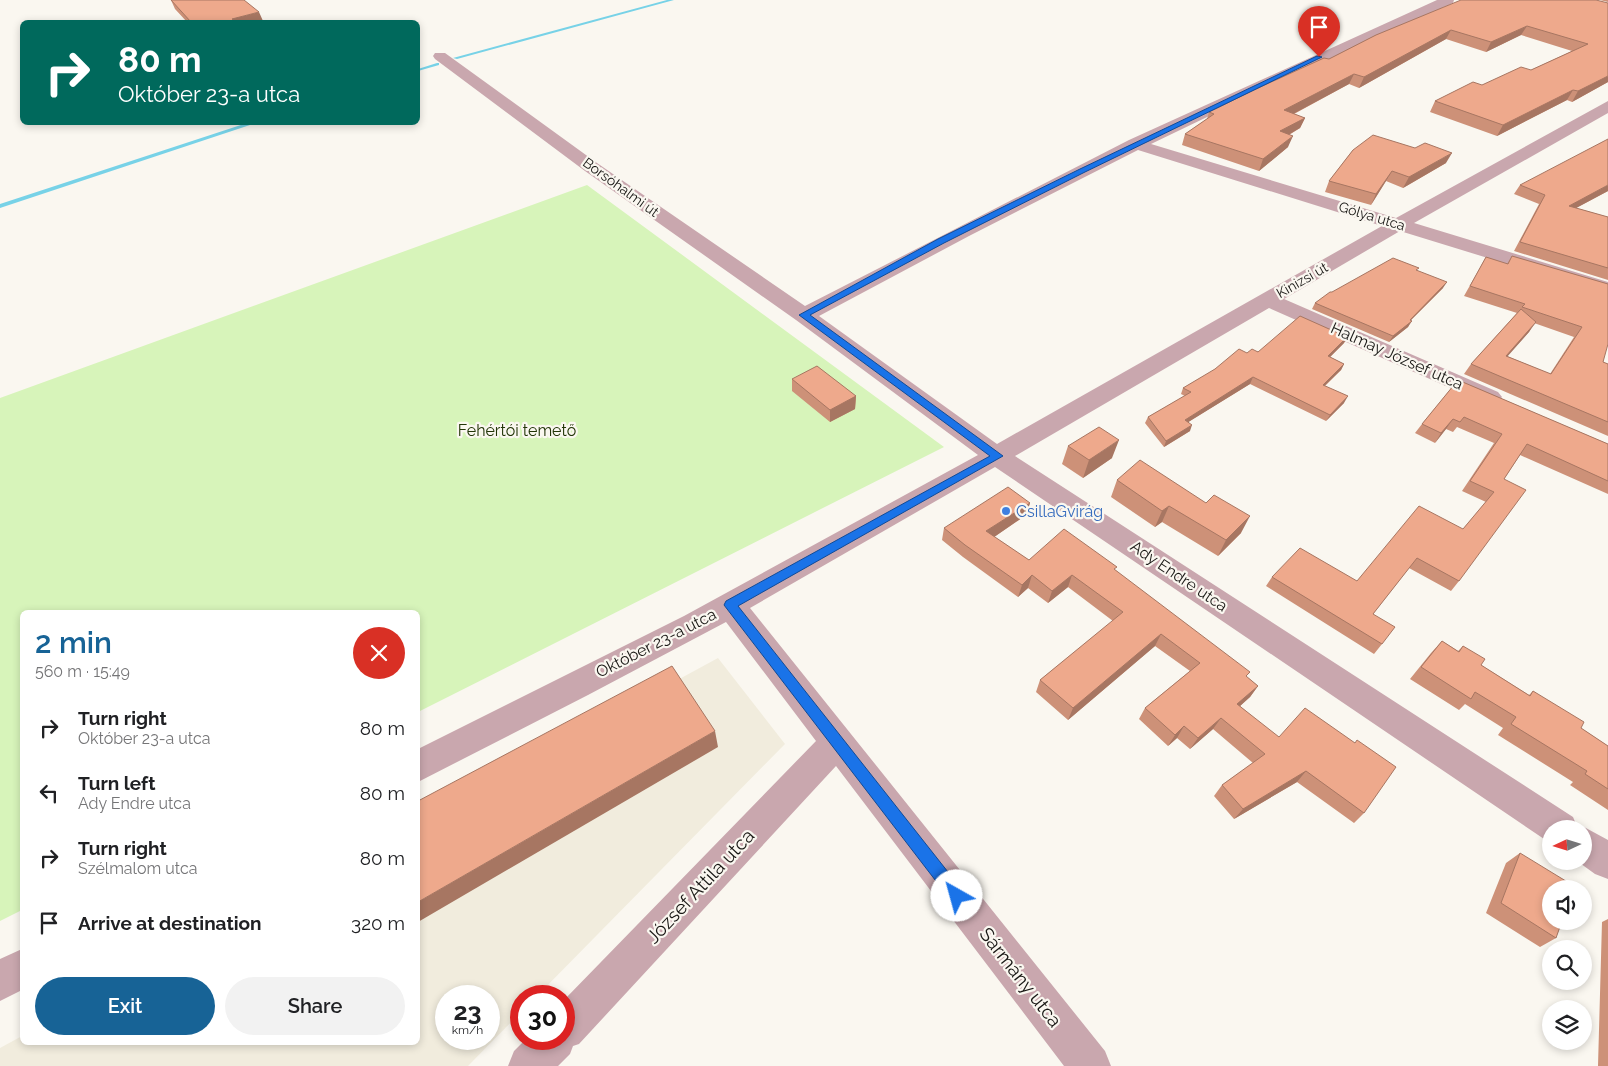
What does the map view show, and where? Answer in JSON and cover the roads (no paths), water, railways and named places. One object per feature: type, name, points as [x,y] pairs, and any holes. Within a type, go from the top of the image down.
[{"type":"street","points":[[804,315],[941,241],[1136,144],[1336,49],[1448,0]]},
{"type":"street","name":"Borsóhalmi út","points":[[440,56],[591,167],[804,315]]},
{"type":"street","name":"Kinizsi út","points":[[997,456],[1397,224],[1608,106]]},
{"type":"street","name":"Gólya utca","points":[[1136,144],[1608,289]]},
{"type":"street","name":"Halmay József utca","points":[[1268,300],[1509,405]]},
{"type":"street","name":"Ady Endre utca","points":[[804,315],[997,456],[1546,820]]},
{"type":"street","name":"Október 23-a utca","points":[[420,765],[730,605],[997,456]]},
{"type":"street","name":"Sármány utca","points":[[730,605],[1090,1066]]},
{"type":"street","name":"József Attila utca","points":[[575,1017],[837,742]]},
{"type":"street","points":[[1592,850],[1608,861]]},
{"type":"street","points":[[0,981],[20,970]]},
{"type":"street","points":[[529,1066],[544,1050]]},
{"type":"waterway","points":[[455,58],[672,0]]},
{"type":"waterway","points":[[420,69],[437,64]]},
{"type":"waterway","points":[[0,206],[248,125]]},
{"type":"place","name":"CsillaGvirág","points":[[1006,511]]},
{"type":"park label","name":"Fehértói temető","points":[[517,430]]}]
